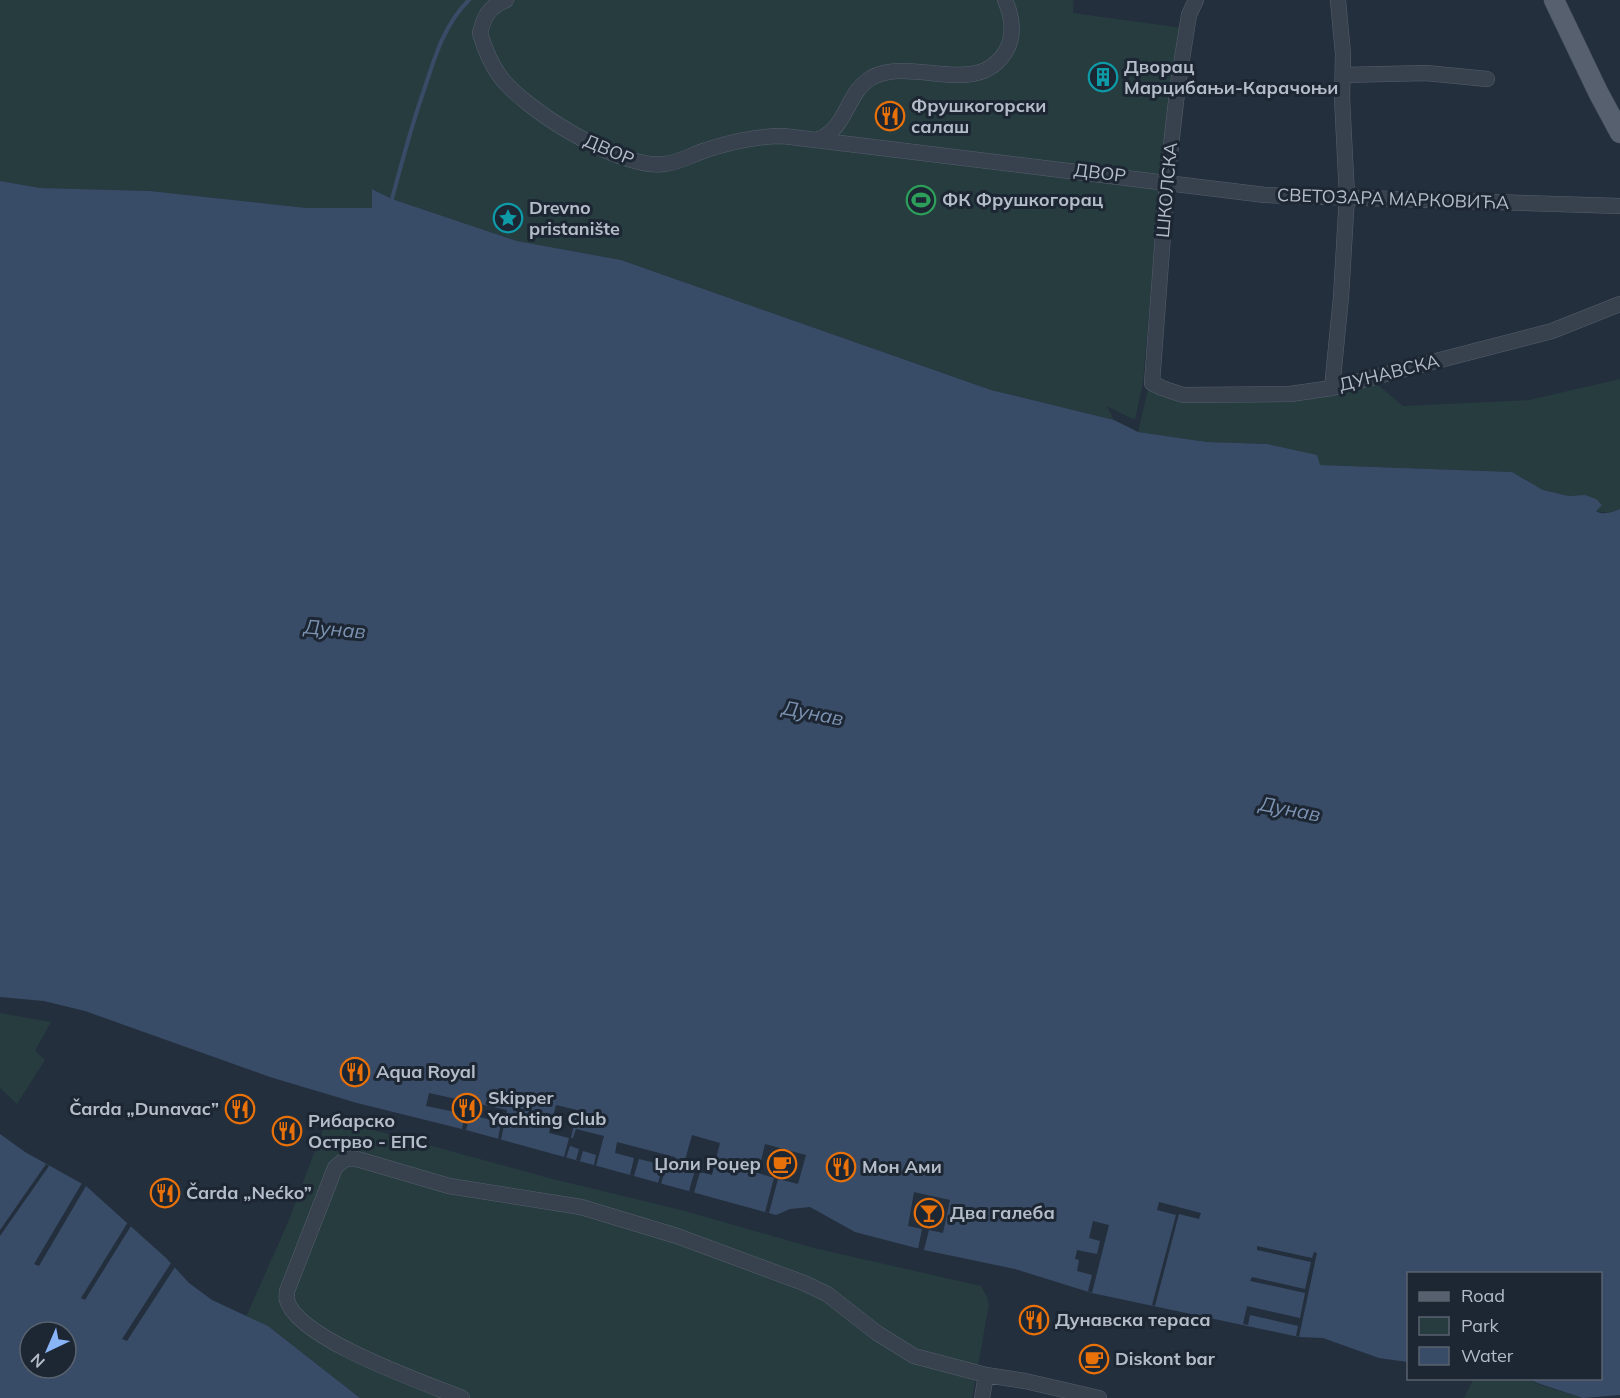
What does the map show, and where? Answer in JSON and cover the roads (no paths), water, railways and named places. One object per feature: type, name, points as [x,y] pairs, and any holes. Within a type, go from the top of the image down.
[{"type":"main road","points":[[1554,0],[1598,93],[1620,133]]},
{"type":"street","name":"ДВОР","points":[[506,0],[494,5],[484,17],[480,33],[499,75],[515,92],[576,136],[634,162],[664,165],[736,141],[758,136],[783,136],[1167,181]]},
{"type":"street","points":[[819,139],[828,136],[835,129],[860,86],[882,73],[915,71],[959,75],[979,73],[992,66],[1010,41],[1011,19],[1005,0]]},
{"type":"street","name":"ШКОЛСКА","points":[[1152,383],[1167,181],[1178,84],[1189,15],[1196,0]]},
{"type":"street","points":[[1332,388],[1343,276],[1347,196],[1343,127],[1344,75],[1338,0]]},
{"type":"street","points":[[1344,75],[1426,73],[1488,79]]},
{"type":"street","name":"СВЕТОЗАРА МАРКОВИЋА","points":[[1167,181],[1265,195],[1620,207]]},
{"type":"street","name":"ДУНАВСКА","points":[[1152,383],[1183,395],[1290,394],[1332,388],[1552,331],[1620,304]]},
{"type":"street","points":[[462,1398],[362,1357],[324,1338],[297,1315],[287,1301],[287,1291],[335,1168],[342,1161],[350,1158],[357,1159],[436,1182],[580,1207],[677,1236],[827,1294],[877,1333],[914,1356],[986,1375],[1025,1381],[1099,1398]]},
{"type":"street","points":[[982,1398],[986,1375]]},
{"type":"water","name":"Дунав","points":[[0,181],[40,188],[150,191],[306,208],[372,208],[372,189],[392,199],[517,241],[621,260],[991,390],[1114,420],[1138,432],[1207,442],[1267,444],[1317,455],[1320,465],[1512,472],[1543,490],[1569,496],[1585,495],[1596,499],[1602,505],[1596,511],[1608,513],[1620,509],[1620,1395],[1583,1398],[1531,1380],[1602,1380],[1602,1272],[1407,1272],[1407,1362],[1379,1358],[1323,1338],[1299,1337],[1092,1293],[1015,1269],[924,1250],[855,1232],[810,1207],[790,1209],[776,1215],[466,1130],[357,1103],[270,1077],[85,1011],[44,1001],[0,997]]},
{"type":"water","points":[[0,1134],[25,1152],[86,1186],[166,1258],[189,1283],[212,1300],[268,1326],[360,1398],[0,1398]]},
{"type":"waterway","points":[[392,199],[411,129],[437,52],[453,19],[469,0]]},
{"type":"place","name":"Дворац Марцибањи-Карачоњи","points":[[1103,77]]},
{"type":"place","name":"Фрушкогорски салаш","points":[[890,116]]},
{"type":"place","name":"ФК Фрушкогорац","points":[[921,200]]},
{"type":"place","name":"Drevno pristanište","points":[[508,218]]},
{"type":"place","name":"Aqua Royal","points":[[355,1072]]},
{"type":"place","name":"Skipper Yachting Club","points":[[467,1108]]},
{"type":"place","name":"Čarda „Dunavac”","points":[[240,1109]]},
{"type":"place","name":"Рибарско Острво - ЕПС","points":[[287,1131]]},
{"type":"place","name":"Џоли Роџер","points":[[782,1164]]},
{"type":"place","name":"Мон Ами","points":[[841,1167]]},
{"type":"place","name":"Čarda „Nećko”","points":[[165,1193]]},
{"type":"place","name":"Два галеба","points":[[929,1213]]},
{"type":"place","name":"Дунавска тераса","points":[[1034,1320]]},
{"type":"place","name":"Diskont bar","points":[[1094,1359]]}]
